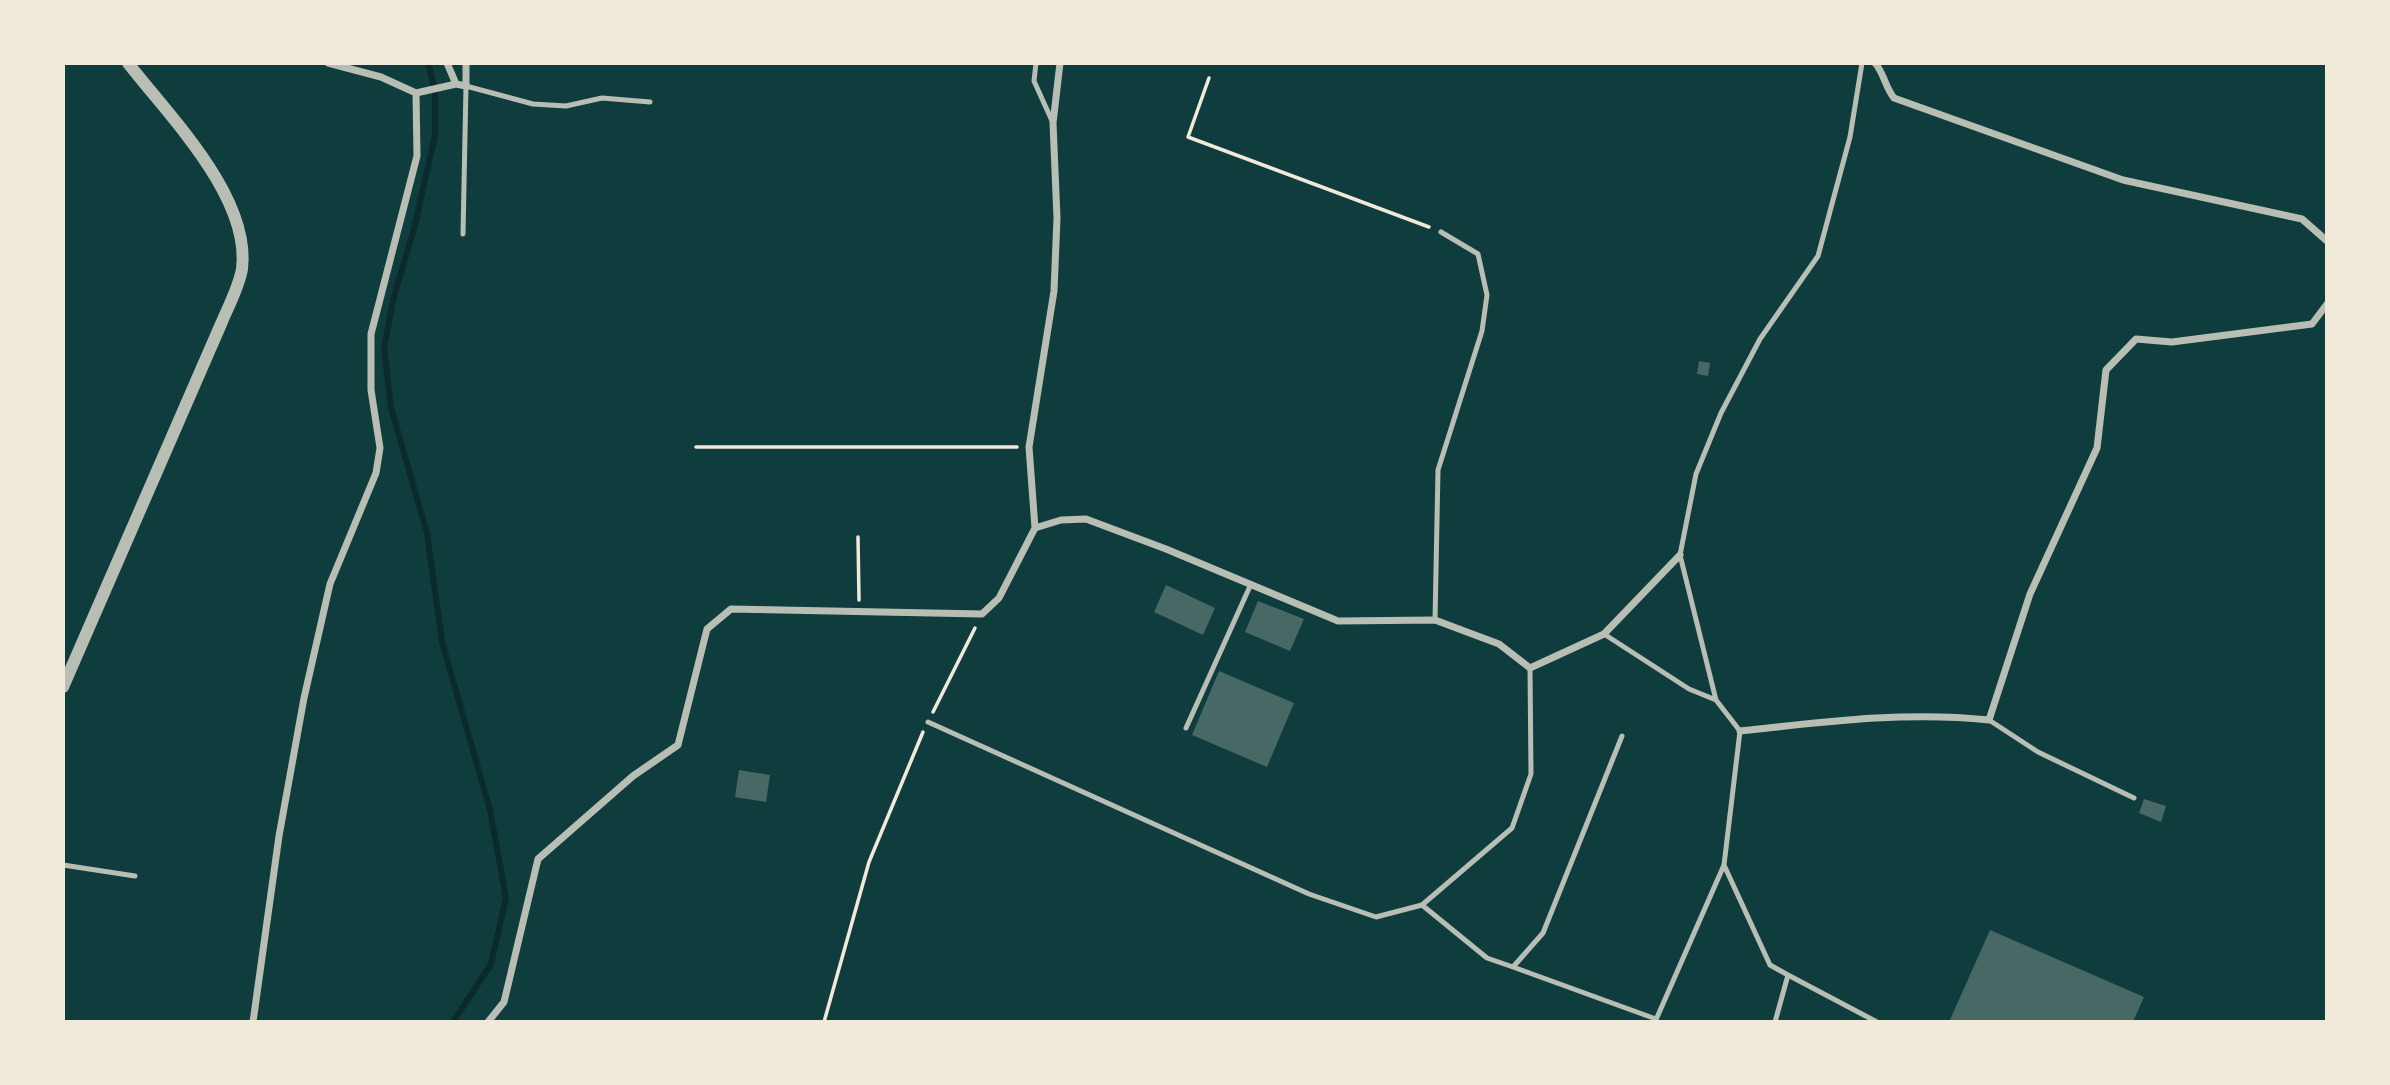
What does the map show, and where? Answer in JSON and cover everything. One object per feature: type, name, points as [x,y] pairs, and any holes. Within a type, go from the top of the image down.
[{"type":"street","points":[[63,687],[242,271],[242,242],[236,217],[225,196],[207,165],[128,63]]},
{"type":"street","points":[[328,63],[381,77],[416,93],[456,84],[466,86],[466,63]]},
{"type":"street","points":[[447,63],[456,84]]},
{"type":"street","points":[[488,1022],[504,1002],[538,859],[633,776],[678,745],[707,629],[730,609],[982,614],[999,598],[1035,528],[1029,447],[1054,291],[1057,218],[1053,123],[1060,63]]},
{"type":"street","points":[[1875,63],[1881,69],[1886,88],[1894,98],[2123,180],[2302,219],[2327,241]]},
{"type":"street","points":[[253,1022],[279,836],[304,698],[330,584],[376,473],[380,448],[371,390],[371,334],[417,156],[416,93]]},
{"type":"street","points":[[1740,731],[1878,717],[1936,715],[1989,720],[2029,594],[2097,448],[2106,370],[2136,339],[2172,342],[2312,324],[2327,304]]},
{"type":"street","points":[[1035,528],[1061,520],[1086,519],[1338,621],[1435,620],[1499,644],[1530,668],[1604,634],[1680,555]]},
{"type":"lane","points":[[1036,63],[1034,81],[1053,123]]},
{"type":"lane","points":[[1422,905],[1487,958],[1656,1020],[1724,865],[1740,731],[1716,701],[1680,555],[1696,474],[1721,413],[1760,339],[1818,256],[1850,137],[1862,63]]},
{"type":"lane","points":[[463,234],[466,86],[533,104],[566,106],[602,98],[650,102]]},
{"type":"lane","points":[[1435,620],[1438,470],[1482,331],[1487,295],[1478,254],[1441,232]]},
{"type":"lane","points":[[1186,728],[1251,584]]},
{"type":"lane","points":[[1604,634],[1689,689],[1716,701]]},
{"type":"lane","points":[[928,722],[1309,894],[1376,917],[1422,905],[1512,828],[1531,775],[1530,668]]},
{"type":"lane","points":[[1989,720],[2038,752],[2134,798]]},
{"type":"lane","points":[[1513,967],[1543,933],[1622,736]]},
{"type":"lane","points":[[63,865],[135,876]]},
{"type":"lane","points":[[1724,865],[1770,965],[1877,1022]]},
{"type":"lane","points":[[1776,1022],[1788,975]]},
{"type":"path","points":[[1209,78],[1188,137],[1441,232]]},
{"type":"path","points":[[696,447],[1029,447]]},
{"type":"path","points":[[858,537],[859,612]]},
{"type":"path","points":[[824,1022],[869,862],[928,722],[982,614]]},
{"type":"building","points":[[1699,361],[1710,363],[1708,376],[1697,374]]},
{"type":"building","points":[[1166,585],[1215,608],[1203,635],[1154,612]]},
{"type":"building","points":[[1258,601],[1304,619],[1290,651],[1245,632]]},
{"type":"building","points":[[1219,671],[1294,703],[1267,767],[1192,735]]},
{"type":"building","points":[[739,770],[770,775],[766,802],[735,797]]},
{"type":"building","points":[[2144,799],[2166,806],[2161,822],[2139,813]]},
{"type":"building","points":[[1990,930],[2144,997],[2133,1022],[1949,1022]]},
{"type":"waterway","points":[[428,63],[435,91],[435,135],[414,229],[394,296],[384,348],[391,408],[427,533],[442,642],[490,810],[506,898],[491,964],[453,1022]]}]
